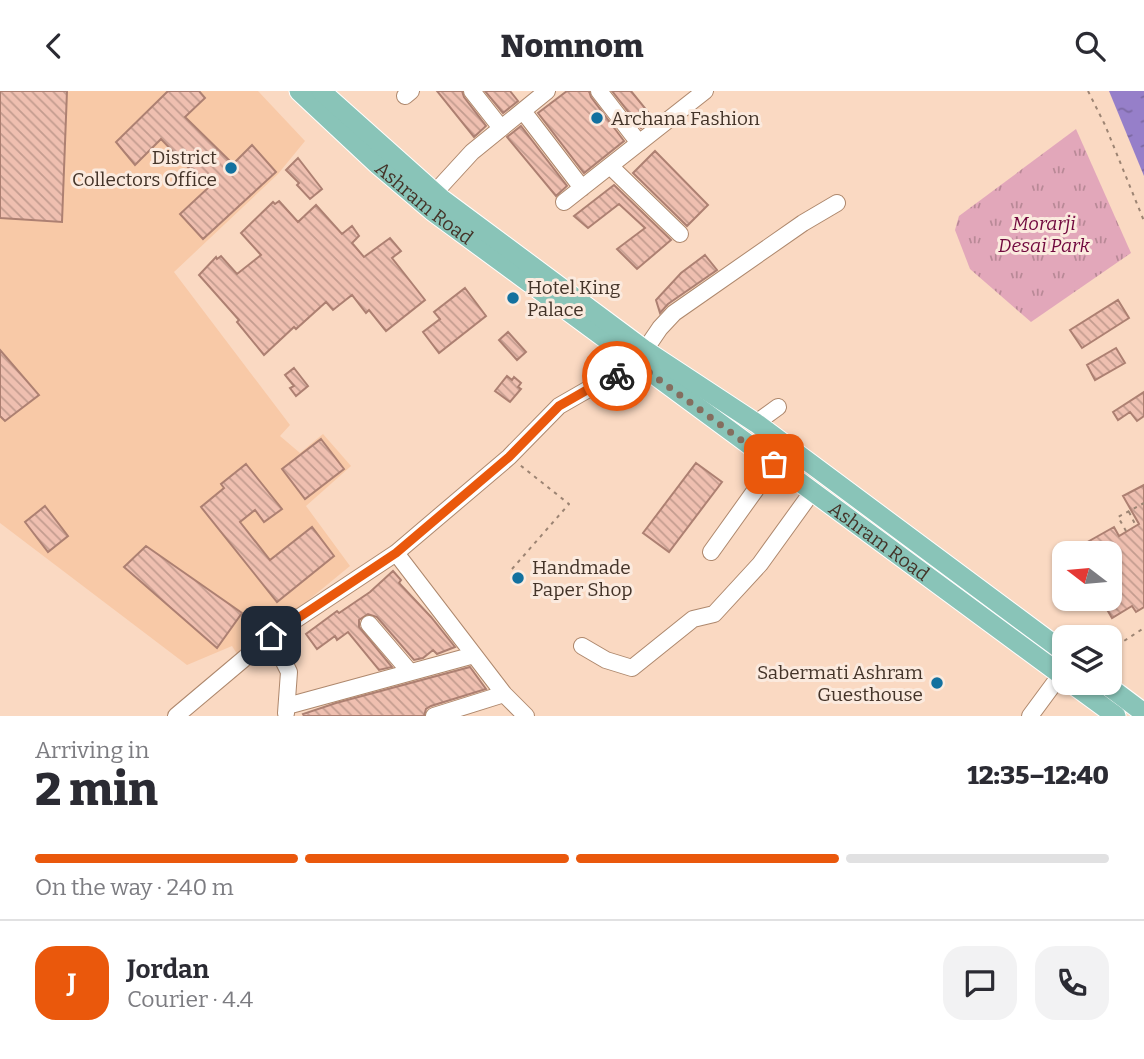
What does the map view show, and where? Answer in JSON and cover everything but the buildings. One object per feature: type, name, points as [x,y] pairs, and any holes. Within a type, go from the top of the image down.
[{"type":"main road","name":"Ashram Road","points":[[299,91],[378,165],[429,199],[642,358],[774,464],[1052,667]]},
{"type":"main road","name":"Ashram Road","points":[[321,91],[429,199]]},
{"type":"main road","name":"Ashram Road","points":[[642,358],[756,423],[1052,643]]},
{"type":"main road","name":"Ashram Road","points":[[1089,695],[1116,716]]},
{"type":"main road","points":[[1120,695],[1144,713]]},
{"type":"street","points":[[472,91],[502,128]]},
{"type":"street","points":[[429,199],[472,152],[547,91]]},
{"type":"street","points":[[599,91],[639,143]]},
{"type":"street","points":[[564,202],[698,93]]},
{"type":"street","points":[[523,111],[582,188]]},
{"type":"street","points":[[610,166],[680,234]]},
{"type":"street","points":[[176,716],[271,636],[396,553],[509,457],[559,406],[606,379],[628,373],[674,313],[803,223],[837,203]]},
{"type":"street","points":[[756,423],[778,407]]},
{"type":"street","points":[[711,552],[774,464]]},
{"type":"street","points":[[582,646],[606,660],[632,668],[693,619],[714,614],[760,564],[812,492]]},
{"type":"street","points":[[396,553],[504,694],[526,716]]},
{"type":"street","points":[[369,624],[410,673]]},
{"type":"street","points":[[271,636],[289,672],[286,711],[474,655]]},
{"type":"street","points":[[1030,716],[1052,691]]},
{"type":"street","points":[[434,716],[504,694]]},
{"type":"path","points":[[1088,91],[1105,125],[1144,221]]},
{"type":"path","points":[[509,457],[569,504],[512,569]]},
{"type":"path","points":[[1126,531],[1118,517],[1144,503]]},
{"type":"path","points":[[1129,511],[1136,526]]},
{"type":"path","points":[[1122,642],[1144,628]]},
{"type":"shaded area","points":[[0,91],[258,91],[305,141],[278,174],[174,272],[290,425],[280,436],[300,453],[323,434],[351,466],[306,506],[350,566],[239,657],[232,646],[187,665],[0,523]]},
{"type":"green space","name":"Morarji Desai Park","points":[[1076,129],[1131,253],[1031,322],[970,269],[955,230],[959,216]]},
{"type":"water","points":[[1109,91],[1144,91],[1144,176]]},
{"type":"way so far","points":[[617,376],[628,373],[639,365],[774,464]]},
{"type":"place","name":"Archana Fashion","points":[[597,118]]},
{"type":"place","name":"District Collectors Office","points":[[231,168]]},
{"type":"place","name":"Hotel King Palace","points":[[513,298]]},
{"type":"place","name":"Handmade Paper Shop","points":[[518,578]]},
{"type":"place","name":"Sabermati Ashram Guesthouse","points":[[937,683]]},
{"type":"route","points":[[271,636],[396,553],[509,457],[559,406],[606,379],[617,376]]}]
